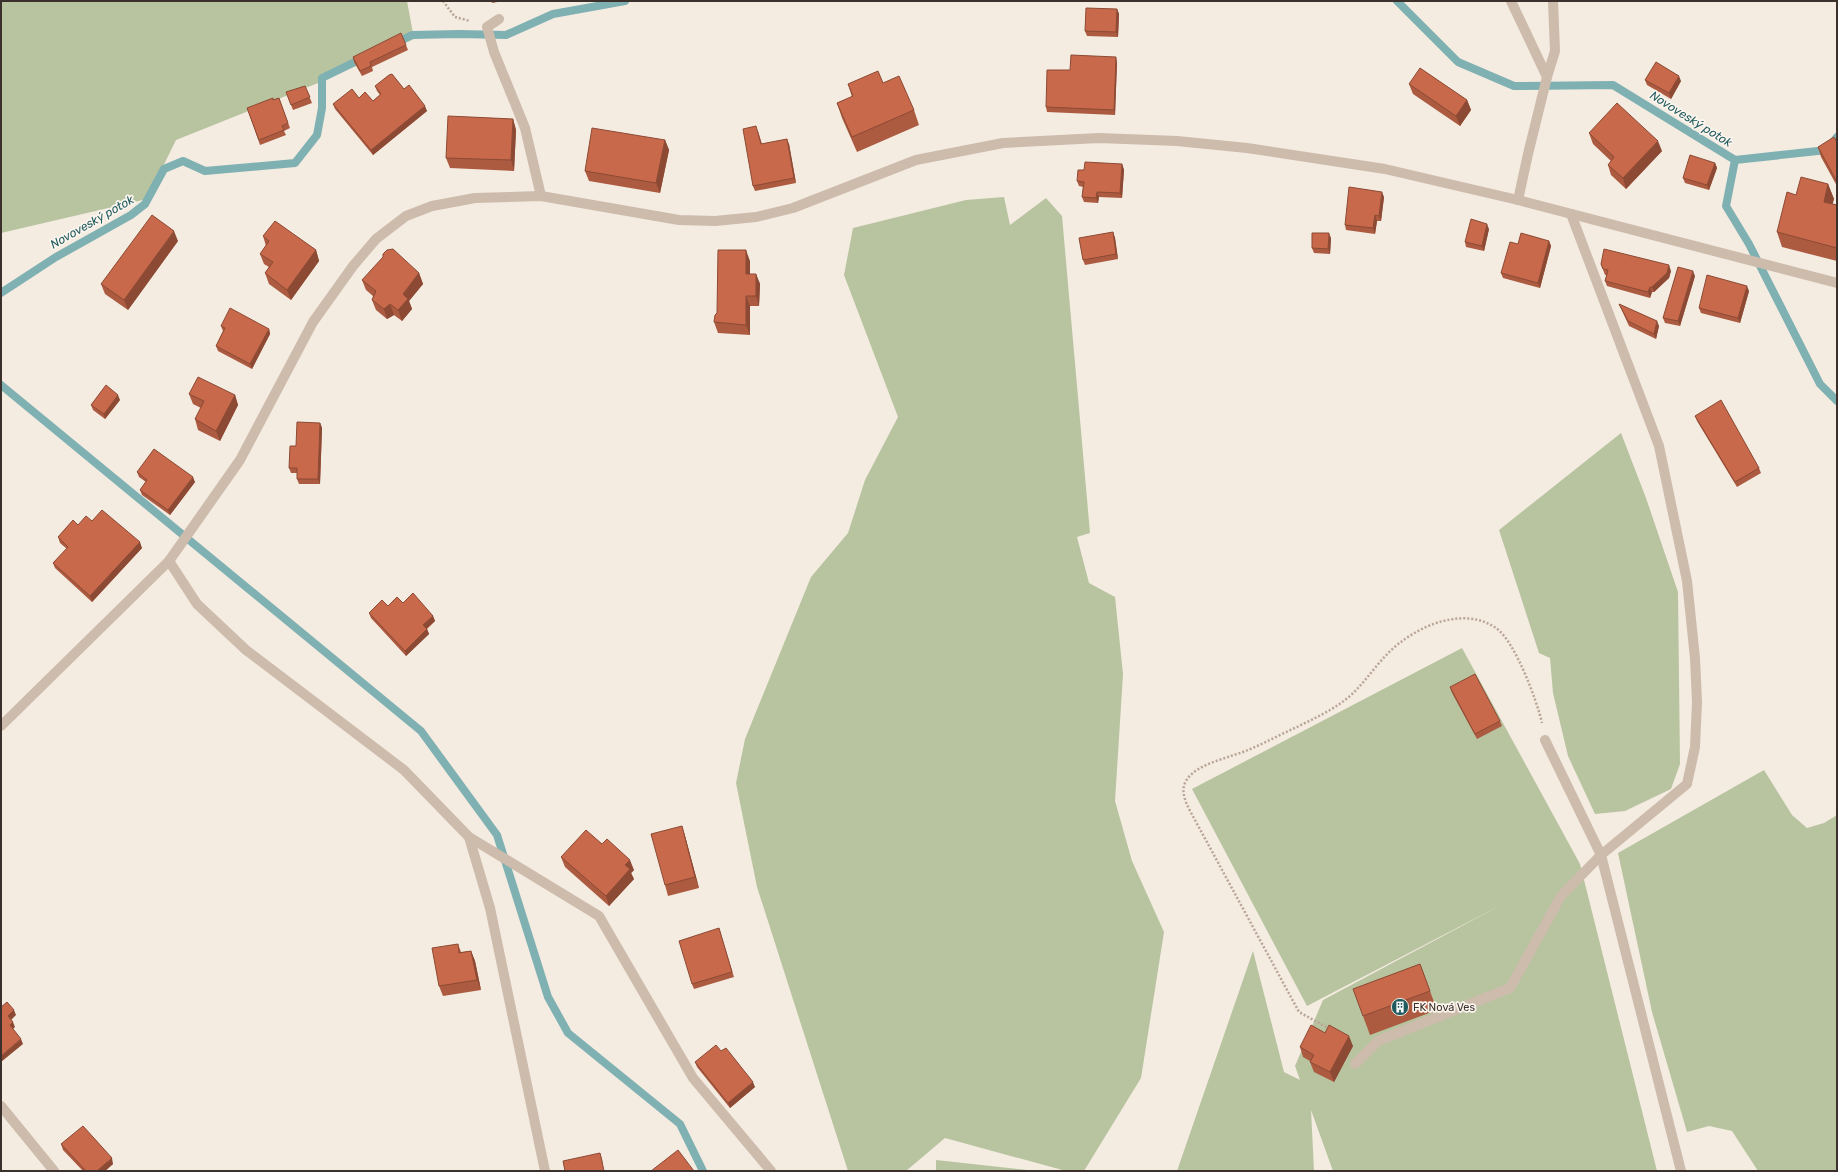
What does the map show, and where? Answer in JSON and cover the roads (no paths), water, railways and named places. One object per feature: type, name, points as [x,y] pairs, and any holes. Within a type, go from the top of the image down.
[{"type":"street","points":[[1511,1],[1547,77]]},
{"type":"street","points":[[1518,200],[1547,77],[1555,51],[1553,1]]},
{"type":"street","points":[[499,19],[487,27],[494,52],[525,128],[541,196]]},
{"type":"street","points":[[1,726],[169,561],[240,460],[313,322],[353,266],[376,239],[406,216],[432,206],[475,198],[541,196],[679,220],[716,221],[756,217],[793,208],[916,160],[1003,143],[1099,138],[1177,141],[1247,148],[1378,168],[1518,200],[1837,283]]},
{"type":"street","points":[[1355,1064],[1378,1041],[1510,988],[1561,896],[1601,855],[1687,784],[1695,747],[1697,702],[1695,658],[1687,581],[1659,446],[1571,214]]},
{"type":"street","points":[[169,561],[197,604],[246,650],[404,770],[469,837],[599,916],[693,1078],[771,1171]]},
{"type":"street","points":[[1545,740],[1601,855],[1682,1171]]},
{"type":"street","points":[[469,837],[490,908],[545,1171]]},
{"type":"street","points":[[1,1106],[54,1171]]},
{"type":"waterway","name":"Novoveský potok","points":[[394,44],[412,35],[506,35],[553,14],[625,1]]},
{"type":"waterway","name":"Novoveský potok","points":[[1397,1],[1458,62],[1514,86],[1613,85],[1735,160],[1726,206],[1749,244],[1820,384],[1837,401]]},
{"type":"waterway","name":"Novoveský potok","points":[[1,293],[56,257],[131,215],[145,204],[164,169],[183,161],[205,171],[295,163],[317,135],[322,108],[322,78],[363,58]]},
{"type":"waterway","points":[[1735,160],[1827,150],[1837,137]]},
{"type":"waterway","points":[[1,385],[421,731],[497,835],[548,997],[568,1033],[680,1124],[703,1171]]},
{"type":"place","name":"FK Nová Ves","points":[[1400,1007]]}]
